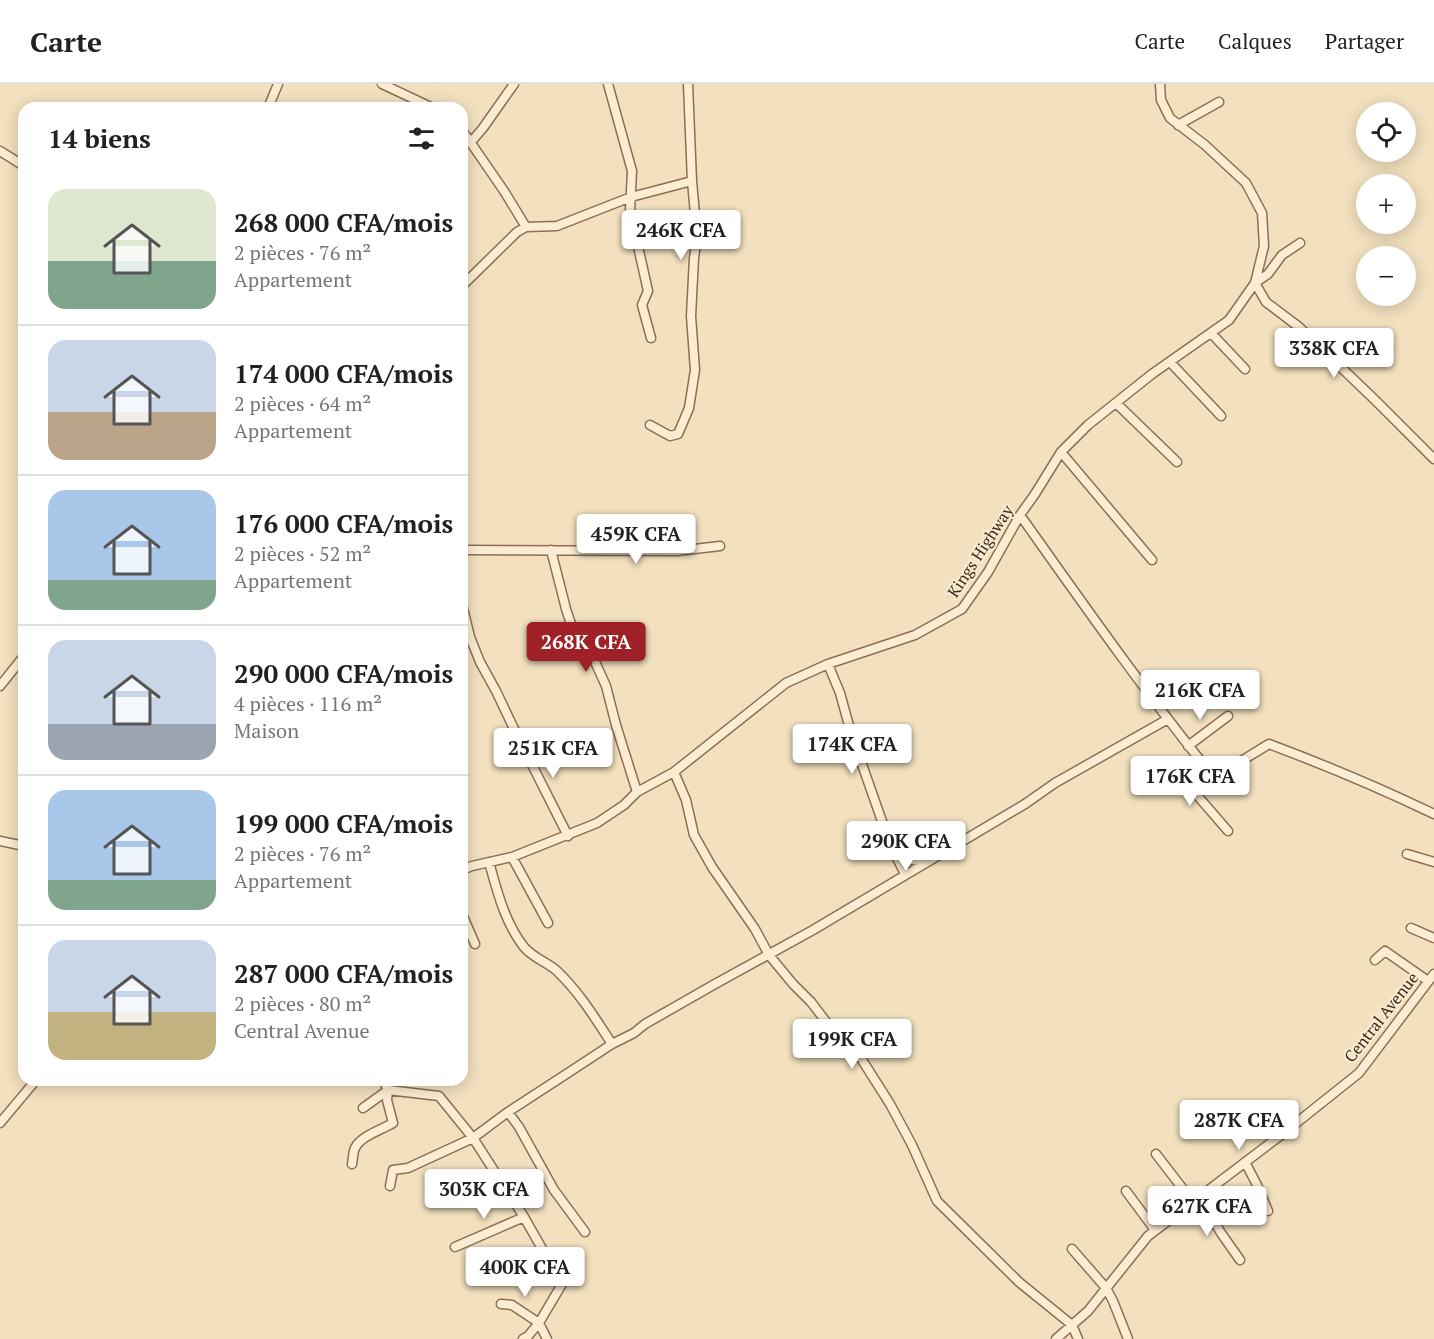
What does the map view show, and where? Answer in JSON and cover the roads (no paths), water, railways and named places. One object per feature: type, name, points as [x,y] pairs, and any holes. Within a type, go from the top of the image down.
[{"type":"street","points":[[270,102],[278,84]]},
{"type":"street","points":[[382,84],[420,102]]},
{"type":"street","points":[[471,142],[514,84]]},
{"type":"street","points":[[608,84],[632,171],[630,211],[648,291],[642,305],[651,338]]},
{"type":"street","points":[[650,425],[670,436],[678,434],[689,408],[695,370],[691,316],[697,237],[688,84]]},
{"type":"street","name":"Kings Highway","points":[[468,868],[512,857],[597,823],[624,805],[638,792],[674,772],[786,683],[828,664],[915,634],[962,609],[988,572],[1020,515],[1061,452],[1088,424],[1229,321],[1255,283],[1264,246],[1262,213],[1246,183],[1170,118],[1161,100],[1160,84]]},
{"type":"street","points":[[1178,125],[1219,102]]},
{"type":"street","points":[[468,138],[526,227]]},
{"type":"street","points":[[0,151],[18,162]]},
{"type":"street","points":[[468,280],[517,232],[526,227],[557,226],[631,197],[692,181]]},
{"type":"street","points":[[1300,243],[1282,255],[1268,274],[1255,283],[1266,302],[1299,327],[1434,459]]},
{"type":"street","points":[[1211,333],[1245,369]]},
{"type":"street","points":[[1170,362],[1221,416]]},
{"type":"street","points":[[1116,403],[1177,462]]},
{"type":"street","points":[[1061,452],[1152,560]]},
{"type":"street","points":[[1020,515],[1095,622],[1208,770],[1207,784],[1196,794],[1228,831]]},
{"type":"street","points":[[468,550],[677,551],[720,546]]},
{"type":"street","points":[[551,550],[572,627],[591,653],[606,686],[638,792]]},
{"type":"street","points":[[468,630],[480,662],[568,836]]},
{"type":"street","points":[[0,686],[18,664]]},
{"type":"street","points":[[828,664],[840,693],[873,797],[905,874]]},
{"type":"street","points":[[1188,746],[1228,716]]},
{"type":"street","points":[[390,1186],[393,1170],[408,1168],[473,1138],[508,1112],[645,1024],[813,930],[1025,804],[1055,783],[1168,719]]},
{"type":"street","points":[[1208,770],[1225,771],[1269,744],[1378,787],[1434,814]]},
{"type":"street","points":[[674,772],[686,800],[694,835],[712,867],[756,929],[769,955],[811,1002],[826,1023],[857,1052],[890,1104],[912,1145],[937,1201],[1019,1282],[1072,1325],[1078,1339]]},
{"type":"street","points":[[0,841],[18,845]]},
{"type":"street","points":[[895,852],[906,859],[927,862]]},
{"type":"street","points":[[1407,854],[1434,862]]},
{"type":"street","points":[[512,857],[548,923]]},
{"type":"street","points":[[489,862],[500,899],[524,947],[555,969],[578,993],[612,1044]]},
{"type":"street","points":[[468,927],[476,944]]},
{"type":"street","points":[[1410,928],[1434,938]]},
{"type":"street","points":[[1375,960],[1385,951],[1431,977]]},
{"type":"street","name":"Central Avenue","points":[[1056,1339],[1088,1311],[1148,1236],[1359,1073],[1431,977]]},
{"type":"street","points":[[0,1123],[31,1086]]},
{"type":"street","points":[[352,1164],[355,1148],[369,1134],[393,1123],[386,1086]]},
{"type":"street","points":[[363,1108],[388,1090],[439,1096],[473,1138],[524,1217],[562,1284],[539,1323],[523,1339]]},
{"type":"street","points":[[508,1112],[519,1127],[554,1190],[585,1232]]},
{"type":"street","points":[[1156,1154],[1196,1200],[1240,1260]]},
{"type":"street","points":[[1245,1162],[1268,1211]]},
{"type":"street","points":[[1126,1191],[1155,1230]]},
{"type":"street","points":[[455,1247],[524,1217]]},
{"type":"street","points":[[1072,1249],[1106,1288],[1128,1339]]},
{"type":"street","points":[[501,1304],[512,1305],[539,1323],[547,1339]]}]
